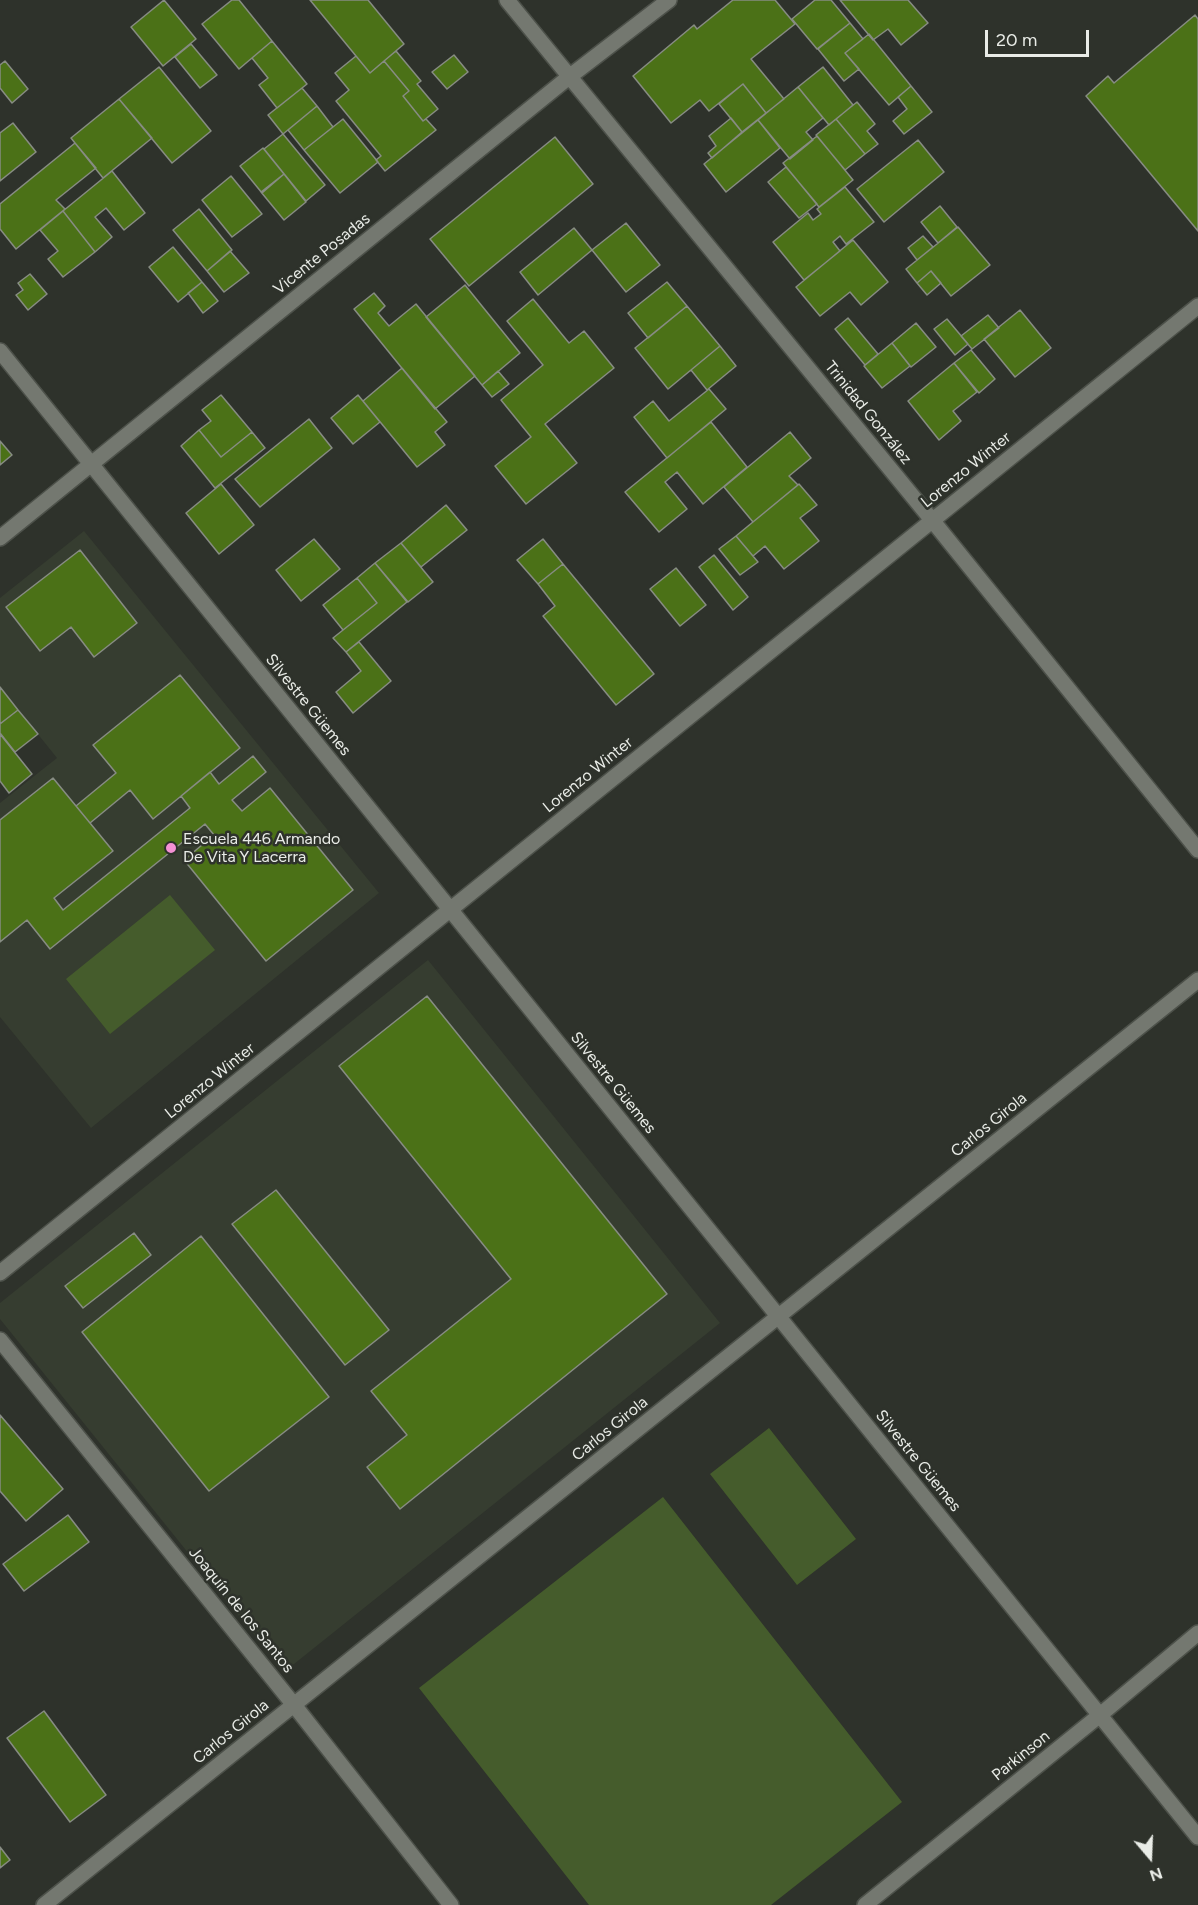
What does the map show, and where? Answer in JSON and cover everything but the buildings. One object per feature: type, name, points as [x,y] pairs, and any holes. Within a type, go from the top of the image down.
[{"type":"street","name":"Trinidad González","points":[[507,0],[933,520],[1198,850]]},
{"type":"street","name":"Vicente Posadas","points":[[0,538],[569,77],[669,0]]},
{"type":"street","name":"Lorenzo Winter","points":[[0,1273],[1198,306]]},
{"type":"street","name":"Silvestre Güemes","points":[[0,351],[1198,1837]]},
{"type":"street","name":"Carlos Girola","points":[[44,1905],[1198,980]]},
{"type":"street","name":"Joaquín de los Santos","points":[[0,1340],[294,1705],[451,1905]]},
{"type":"street","name":"Parkinson","points":[[866,1905],[1198,1633]]},
{"type":"shaded area","name":"Escuela 446 Armando De Vita Y Lacerra","points":[[84,531],[379,893],[91,1128],[0,1017],[0,803],[57,758],[0,687],[0,598]]},
{"type":"shaded area","points":[[428,960],[720,1323],[284,1672],[0,1319],[0,1303]]},
{"type":"green space","points":[[170,895],[215,950],[110,1034],[66,979]]},
{"type":"green space","points":[[769,1428],[856,1539],[797,1585],[710,1474]]},
{"type":"green space","points":[[663,1497],[902,1802],[771,1905],[589,1905],[419,1688]]},
{"type":"place","name":"Escuela 446 Armando De Vita Y Lacerra","points":[[171,848]]}]
